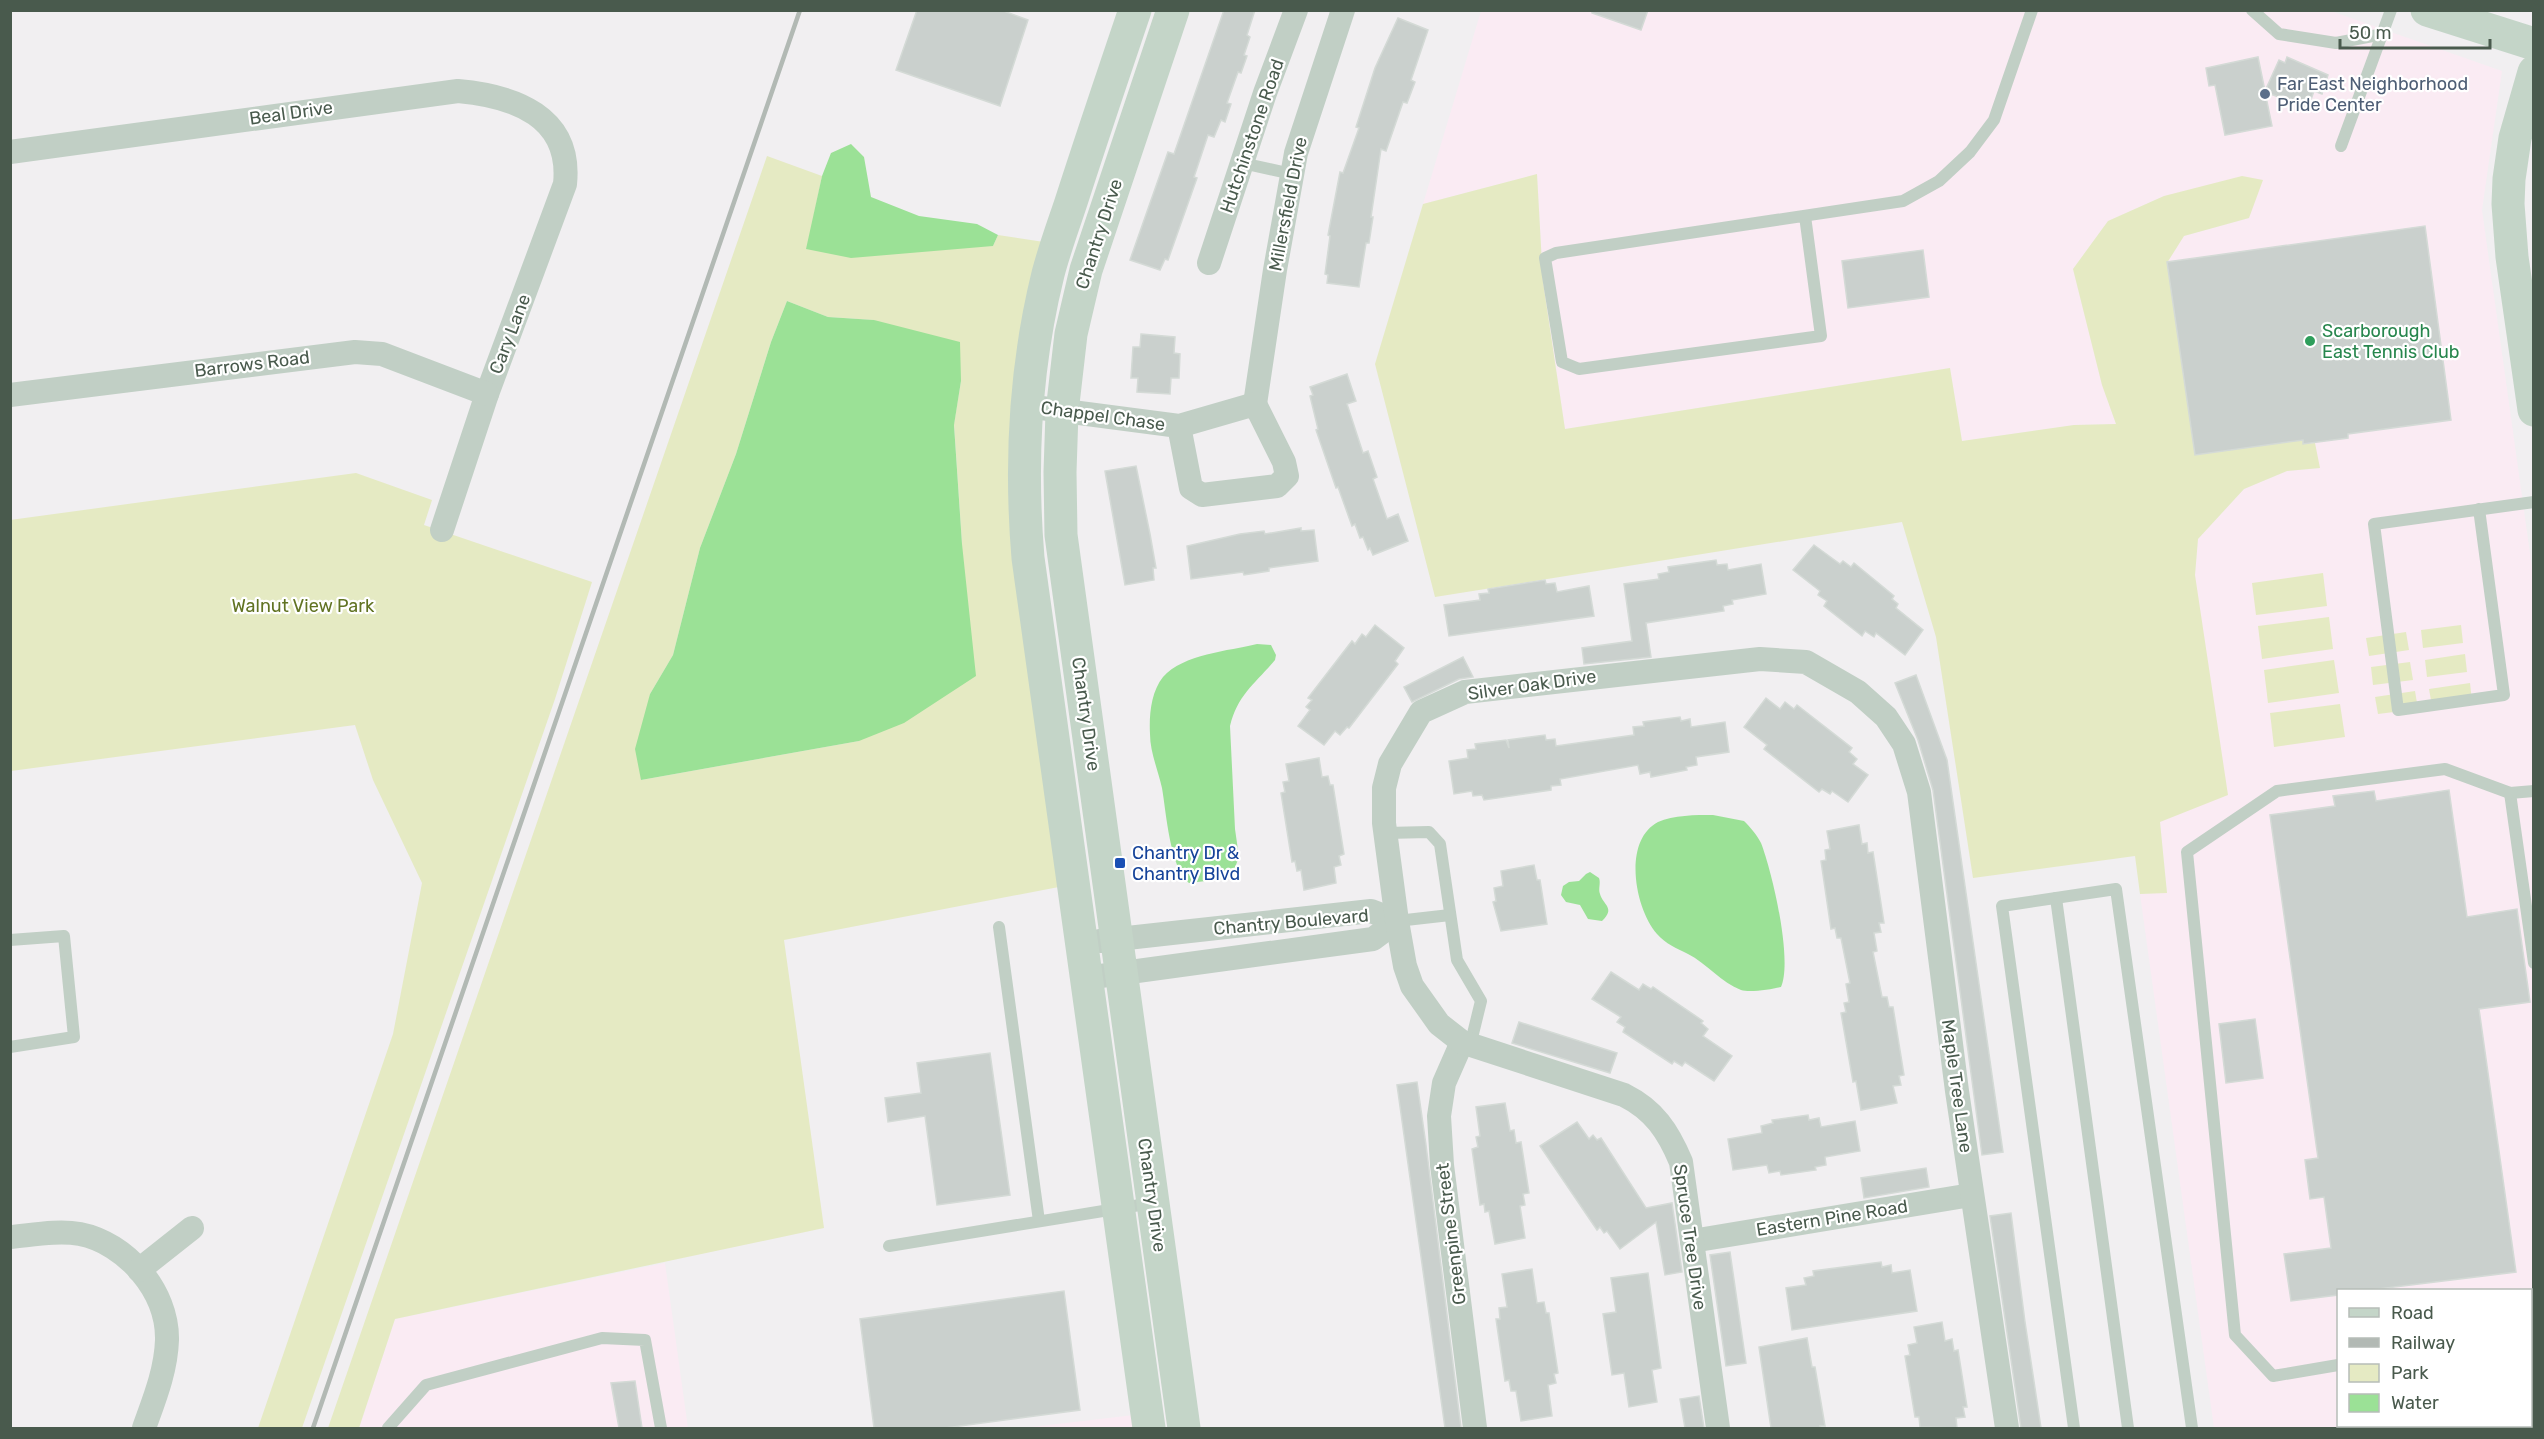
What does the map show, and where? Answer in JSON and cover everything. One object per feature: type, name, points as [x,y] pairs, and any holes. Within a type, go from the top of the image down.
[{"type":"street","name":"Chantry Drive","points":[[1135,10],[1049,271],[1033,349],[1026,406],[1024,500],[1028,558],[1149,1428]]},
{"type":"street","name":"Chantry Drive","points":[[1173,10],[1086,270],[1071,334],[1062,412],[1060,472],[1061,535],[1184,1428]]},
{"type":"street","name":"Hutchinstone Road","points":[[1209,262],[1296,10]]},
{"type":"street","name":"Millersfield Drive","points":[[1255,404],[1292,174],[1306,115],[1343,10]]},
{"type":"street","points":[[2427,10],[2534,44]]},
{"type":"street","points":[[2534,72],[2518,123],[2508,192],[2512,257],[2534,410]]},
{"type":"street","name":"Beal Drive","points":[[10,152],[458,91],[488,93],[510,101],[541,118],[559,136]]},
{"type":"street","name":"Cary Lane","points":[[442,530],[487,394],[565,184],[565,160],[559,136]]},
{"type":"street","name":"Barrows Road","points":[[10,395],[355,352],[382,354],[487,394]]},
{"type":"street","name":"Chappel Chase","points":[[1026,406],[1179,426],[1255,404],[1284,462],[1287,476],[1277,486],[1202,495],[1191,488],[1179,426]]},
{"type":"street","name":"Silver Oak Drive","points":[[1466,1044],[1439,1024],[1412,986],[1405,966],[1397,921],[1386,833],[1384,788],[1390,764],[1421,712],[1465,692],[1760,659],[1806,662],[1858,692],[1886,717],[1904,744]]},
{"type":"street","name":"Maple Tree Lane","points":[[1904,744],[1918,792],[1971,1195],[2007,1428]]},
{"type":"street","name":"Chantry Boulevard","points":[[1082,942],[1371,911],[1397,921]]},
{"type":"street","name":"Chantry Boulevard","points":[[1086,978],[1373,939],[1397,921]]},
{"type":"street","name":"Spruce Tree Drive","points":[[1466,1044],[1624,1095],[1642,1104],[1656,1116],[1671,1137],[1681,1162],[1718,1428]]},
{"type":"street","name":"Greenpine Street","points":[[1466,1044],[1444,1083],[1439,1116],[1442,1165],[1475,1428]]},
{"type":"street","name":"Eastern Pine Road","points":[[1692,1241],[1971,1195]]},
{"type":"street","points":[[139,1270],[192,1228]]},
{"type":"street","points":[[10,1237],[69,1233],[92,1237],[108,1243],[139,1270],[160,1304],[167,1337],[161,1378],[144,1428]]},
{"type":"lane","points":[[1805,216],[1821,336],[1579,369],[1562,362],[1545,258],[1556,253],[1903,201],[1940,181],[1970,152],[1994,120],[2032,10]]},
{"type":"lane","points":[[2252,10],[2279,34],[2336,43],[2383,34]]},
{"type":"lane","points":[[2341,146],[2391,10]]},
{"type":"lane","points":[[1242,163],[1292,174]]},
{"type":"lane","points":[[2479,509],[2504,695],[2398,710],[2374,524],[2479,509],[2534,502]]},
{"type":"lane","points":[[2337,1365],[2273,1376],[2235,1335],[2187,852],[2277,791],[2445,769],[2510,793],[2534,791]]},
{"type":"lane","points":[[2510,793],[2534,963]]},
{"type":"lane","points":[[1386,833],[1429,832],[1440,844],[1456,960],[1481,1001],[1466,1044]]},
{"type":"lane","points":[[2074,1428],[2001,906],[2115,889],[2192,1428]]},
{"type":"lane","points":[[2056,898],[2128,1428]]},
{"type":"lane","points":[[1397,921],[1450,915]]},
{"type":"lane","points":[[999,927],[1039,1221]]},
{"type":"lane","points":[[10,940],[64,936],[74,1037],[10,1047]]},
{"type":"lane","points":[[889,1246],[1153,1203]]},
{"type":"lane","points":[[388,1428],[426,1385],[603,1338],[645,1340],[661,1428]]},
{"type":"shaded area","points":[[1481,11],[2331,11],[2502,71],[2482,210],[2534,582],[2533,1428],[2214,1428],[2140,894],[2167,892],[2160,822],[2195,575],[2198,539],[2244,489],[2287,471],[2320,468],[2302,441],[2195,455],[2167,262],[2184,236],[2249,218],[2164,196],[2108,221],[2073,269],[2102,384],[2116,424],[2074,425],[1962,441],[1950,368],[1565,429],[1543,282],[1537,174],[1423,204]]},
{"type":"shaded area","points":[[665,1263],[688,1428],[359,1428],[395,1319]]},
{"type":"shaded area","points":[[1134,1415],[1135,1428],[1023,1428]]},
{"type":"green space","points":[[767,156],[822,176],[807,249],[993,246],[998,235],[1044,242],[1013,398],[1064,886],[784,940],[824,1228],[395,1319],[359,1428],[328,1428]],"holes":[[[787,301],[828,317],[874,320],[961,381],[954,424],[962,544],[859,741],[641,780],[650,694],[673,655],[700,548],[736,454],[771,342]]]},
{"type":"green space","points":[[1537,174],[1543,282],[1565,429],[1950,368],[1962,441],[2074,425],[2116,424],[2102,385],[2073,269],[2108,221],[2164,196],[2242,176],[2263,180],[2249,218],[2184,236],[2167,263],[2195,455],[2303,440],[2304,444],[2315,443],[2320,468],[2287,471],[2244,489],[2198,539],[2195,575],[2228,795],[2160,822],[2167,893],[2140,894],[2135,856],[1973,878],[1936,637],[1902,522],[1435,597],[1375,364],[1423,204]]},
{"type":"green space","name":"Walnut View Park","points":[[356,473],[432,500],[424,525],[592,582],[555,699],[302,1428],[258,1428],[393,1034],[422,883],[373,780],[355,725],[11,771],[10,520]]},
{"type":"green space","points":[[2323,573],[2327,606],[2256,615],[2252,583]]},
{"type":"green space","points":[[2329,617],[2333,649],[2262,659],[2258,626]]},
{"type":"green space","points":[[2461,625],[2463,643],[2423,648],[2421,630]]},
{"type":"green space","points":[[2406,632],[2409,650],[2369,656],[2366,638]]},
{"type":"green space","points":[[2465,654],[2467,672],[2427,677],[2425,660]]},
{"type":"green space","points":[[2334,660],[2339,693],[2268,703],[2264,670]]},
{"type":"green space","points":[[2410,662],[2413,680],[2373,685],[2371,667]]},
{"type":"green space","points":[[2470,683],[2472,701],[2432,706],[2429,689]]},
{"type":"green space","points":[[2415,691],[2418,709],[2378,714],[2375,697]]},
{"type":"green space","points":[[2340,704],[2345,737],[2274,747],[2270,713]]},
{"type":"water","points":[[851,144],[864,157],[871,197],[919,216],[977,224],[998,235],[993,246],[851,258],[806,249],[822,176],[831,153]]},
{"type":"water","points":[[787,301],[828,317],[874,320],[960,342],[961,381],[954,425],[962,544],[976,676],[904,723],[859,741],[641,780],[635,749],[650,694],[673,655],[700,548],[736,454],[771,342]]},
{"type":"water","points":[[1257,644],[1271,645],[1276,655],[1275,660],[1242,697],[1230,726],[1235,829],[1239,857],[1234,870],[1223,879],[1189,883],[1177,865],[1173,853],[1162,788],[1151,748],[1150,719],[1153,697],[1163,677],[1182,663],[1207,654]]},
{"type":"water","points":[[1713,815],[1744,821],[1761,843],[1780,915],[1784,957],[1781,987],[1750,991],[1734,987],[1695,958],[1671,946],[1660,937],[1649,923],[1643,909],[1638,893],[1636,859],[1647,831],[1658,822],[1671,818]]},
{"type":"water","points":[[1590,872],[1599,878],[1600,894],[1608,910],[1602,921],[1588,919],[1580,905],[1566,902],[1561,895],[1563,886],[1569,882],[1579,881]]},
{"type":"building","points":[[917,10],[1001,10],[1028,20],[1000,106],[896,70]]},
{"type":"building","points":[[1224,10],[1255,10],[1247,35],[1250,37],[1244,55],[1247,56],[1241,73],[1238,72],[1227,103],[1231,104],[1225,122],[1221,120],[1214,137],[1208,135],[1194,177],[1197,178],[1168,260],[1165,259],[1160,270],[1130,260],[1168,152],[1174,154]]},
{"type":"building","points":[[1592,10],[1648,10],[1641,30],[1592,13]]},
{"type":"building","points":[[1398,18],[1428,30],[1411,80],[1415,82],[1407,103],[1403,102],[1386,151],[1381,149],[1369,243],[1366,243],[1359,287],[1327,283],[1328,275],[1325,274],[1330,236],[1328,235],[1340,172],[1343,173],[1359,128],[1356,127],[1375,68]]},
{"type":"building","name":"Far East Neighborhood Pride Center","points":[[2258,57],[2265,91],[2279,60],[2285,63],[2287,57],[2328,75],[2322,94],[2314,91],[2308,108],[2265,92],[2272,126],[2225,135],[2215,85],[2209,86],[2206,68]]},
{"type":"building","name":"Scarborough East Tennis Club","points":[[2425,226],[2451,420],[2348,434],[2348,438],[2303,444],[2303,440],[2195,455],[2167,262]]},
{"type":"building","points":[[1923,250],[1929,297],[1848,308],[1842,261]]},
{"type":"building","points":[[1141,334],[1175,337],[1174,353],[1180,354],[1179,378],[1171,378],[1170,394],[1137,392],[1138,378],[1131,378],[1133,347],[1140,347]]},
{"type":"building","points":[[1347,374],[1356,401],[1347,404],[1363,453],[1368,451],[1377,477],[1373,479],[1387,519],[1398,514],[1408,541],[1373,555],[1370,548],[1368,550],[1363,537],[1360,538],[1355,524],[1352,526],[1338,487],[1336,488],[1316,430],[1318,429],[1310,396],[1313,395],[1310,387]]},
{"type":"building","points":[[1136,466],[1156,568],[1153,568],[1154,580],[1125,585],[1105,471]]},
{"type":"building","points":[[1301,528],[1301,531],[1314,530],[1318,561],[1269,568],[1269,571],[1244,575],[1243,572],[1191,579],[1187,546],[1240,534],[1264,531],[1265,534]]},
{"type":"building","points":[[1814,545],[1840,564],[1843,561],[1851,567],[1854,563],[1894,596],[1892,599],[1898,604],[1896,608],[1923,630],[1905,655],[1876,633],[1874,637],[1865,631],[1862,636],[1824,606],[1827,601],[1818,595],[1820,591],[1793,570]]},
{"type":"building","points":[[1716,560],[1717,565],[1727,564],[1728,570],[1761,564],[1766,594],[1732,600],[1733,604],[1723,606],[1724,611],[1646,623],[1651,657],[1584,664],[1582,648],[1632,641],[1624,584],[1659,579],[1658,574],[1669,572],[1668,567]]},
{"type":"building","points":[[1545,580],[1546,584],[1555,583],[1557,592],[1589,586],[1594,616],[1449,636],[1444,605],[1480,600],[1479,594],[1489,593],[1488,589]]},
{"type":"building","points":[[1375,625],[1404,648],[1395,661],[1398,664],[1349,728],[1347,727],[1340,735],[1335,731],[1324,745],[1298,726],[1310,710],[1306,707],[1312,700],[1308,698],[1352,641],[1355,644],[1362,634],[1366,637]]},
{"type":"building","points":[[1463,657],[1473,677],[1459,679],[1412,702],[1404,687]]},
{"type":"building","points":[[1916,675],[1947,760],[2003,1152],[1982,1155],[1933,790],[1918,740],[1895,683]]},
{"type":"building","points":[[1766,698],[1780,709],[1785,702],[1794,709],[1797,705],[1852,748],[1849,752],[1857,759],[1853,764],[1868,775],[1848,802],[1832,791],[1830,794],[1822,789],[1819,792],[1764,749],[1767,745],[1744,727]]},
{"type":"building","points":[[1680,717],[1681,721],[1690,719],[1691,727],[1725,722],[1729,752],[1696,757],[1697,765],[1686,767],[1687,770],[1651,777],[1650,772],[1640,774],[1638,765],[1560,779],[1561,785],[1551,786],[1551,790],[1484,800],[1482,795],[1473,796],[1472,791],[1454,794],[1449,761],[1468,758],[1467,750],[1476,749],[1475,744],[1506,740],[1509,748],[1508,740],[1545,735],[1546,740],[1555,739],[1556,746],[1634,735],[1633,727],[1644,726],[1643,722]]},
{"type":"building","points":[[1319,758],[1322,777],[1328,776],[1330,785],[1333,785],[1344,854],[1339,856],[1341,865],[1334,867],[1336,883],[1304,890],[1301,870],[1297,871],[1295,861],[1292,862],[1281,793],[1285,792],[1283,782],[1289,781],[1286,764]]},
{"type":"building","points":[[2449,790],[2467,917],[2517,909],[2530,1002],[2479,1009],[2516,1272],[2378,1289],[2337,1289],[2337,1295],[2291,1301],[2284,1254],[2331,1248],[2324,1197],[2310,1199],[2305,1160],[2318,1158],[2270,815],[2335,806],[2333,796],[2374,791],[2376,801]]},
{"type":"building","points":[[1859,825],[1862,844],[1867,843],[1868,853],[1873,852],[1884,923],[1879,923],[1881,932],[1874,933],[1877,951],[1873,952],[1882,997],[1887,997],[1889,1007],[1893,1007],[1904,1075],[1899,1076],[1901,1085],[1893,1086],[1897,1103],[1861,1110],[1856,1081],[1853,1082],[1841,1013],[1846,1012],[1844,1003],[1849,1002],[1846,984],[1850,983],[1841,938],[1837,938],[1835,928],[1831,929],[1821,861],[1826,860],[1825,850],[1830,849],[1827,831]]},
{"type":"building","points":[[1534,865],[1537,880],[1540,880],[1547,924],[1501,931],[1493,902],[1496,901],[1494,888],[1503,886],[1501,871]]},
{"type":"building","points":[[1611,972],[1639,990],[1643,984],[1651,989],[1653,987],[1703,1021],[1701,1023],[1708,1029],[1703,1036],[1732,1056],[1714,1081],[1685,1062],[1682,1066],[1674,1061],[1672,1064],[1623,1032],[1625,1027],[1617,1022],[1621,1017],[1592,999]]},
{"type":"building","points":[[2255,1019],[2263,1078],[2226,1083],[2219,1024]]},
{"type":"building","points":[[1519,1022],[1617,1053],[1610,1073],[1512,1043]]},
{"type":"building","points":[[990,1053],[1010,1195],[937,1205],[925,1116],[888,1122],[885,1098],[921,1093],[917,1063]]},
{"type":"building","points":[[1417,1082],[1461,1428],[1445,1428],[1397,1085]]},
{"type":"building","points":[[1505,1103],[1510,1131],[1514,1130],[1516,1143],[1521,1142],[1529,1193],[1523,1194],[1525,1205],[1520,1206],[1525,1238],[1495,1244],[1489,1211],[1485,1212],[1484,1204],[1480,1205],[1472,1149],[1478,1147],[1476,1137],[1480,1136],[1476,1107]]},
{"type":"building","points":[[1808,1115],[1809,1120],[1819,1118],[1821,1127],[1855,1121],[1860,1151],[1825,1157],[1826,1165],[1815,1167],[1816,1170],[1781,1175],[1780,1171],[1769,1173],[1767,1165],[1733,1170],[1728,1139],[1762,1133],[1761,1126],[1773,1123],[1772,1120]]},
{"type":"building","points":[[1577,1122],[1589,1139],[1593,1135],[1597,1140],[1601,1138],[1646,1208],[1672,1203],[1682,1272],[1665,1275],[1656,1222],[1620,1249],[1607,1231],[1604,1233],[1600,1227],[1597,1230],[1540,1146]]},
{"type":"building","points":[[1926,1168],[1929,1187],[1864,1198],[1861,1178]]},
{"type":"building","points":[[2011,1213],[2041,1428],[2021,1428],[1990,1216]]},
{"type":"building","points":[[1730,1252],[1746,1363],[1726,1366],[1710,1255]]},
{"type":"building","points":[[1881,1262],[1882,1267],[1891,1265],[1892,1273],[1910,1270],[1917,1311],[1792,1330],[1786,1288],[1806,1285],[1804,1278],[1814,1276],[1813,1271]]},
{"type":"building","points":[[1532,1269],[1537,1303],[1544,1302],[1546,1313],[1549,1313],[1558,1373],[1554,1374],[1556,1383],[1548,1385],[1552,1416],[1521,1421],[1516,1391],[1511,1391],[1509,1380],[1505,1381],[1496,1319],[1500,1319],[1499,1308],[1507,1307],[1502,1274]]},
{"type":"building","points":[[1648,1273],[1661,1368],[1652,1370],[1657,1402],[1629,1407],[1624,1373],[1612,1375],[1603,1314],[1616,1312],[1611,1278]]},
{"type":"building","points":[[1064,1291],[1080,1410],[945,1428],[874,1428],[860,1319]]},
{"type":"building","points":[[1942,1322],[1945,1341],[1952,1339],[1954,1351],[1958,1350],[1967,1407],[1963,1407],[1965,1417],[1956,1418],[1957,1428],[1920,1427],[1919,1417],[1915,1417],[1905,1356],[1910,1355],[1908,1345],[1917,1343],[1914,1327]]},
{"type":"building","points":[[1807,1338],[1812,1367],[1815,1367],[1825,1426],[1820,1426],[1821,1428],[1771,1428],[1759,1347]]},
{"type":"building","points":[[635,1381],[642,1428],[619,1428],[611,1383]]},
{"type":"building","points":[[1699,1396],[1704,1428],[1685,1428],[1680,1399]]},
{"type":"railway","points":[[313,1428],[800,10]]},
{"type":"place","name":"Far East Neighborhood Pride Center","points":[[2265,94]]},
{"type":"place","name":"Scarborough East Tennis Club","points":[[2310,341]]},
{"type":"place","name":"Chantry Dr & Chantry Blvd","points":[[1120,863]]}]
